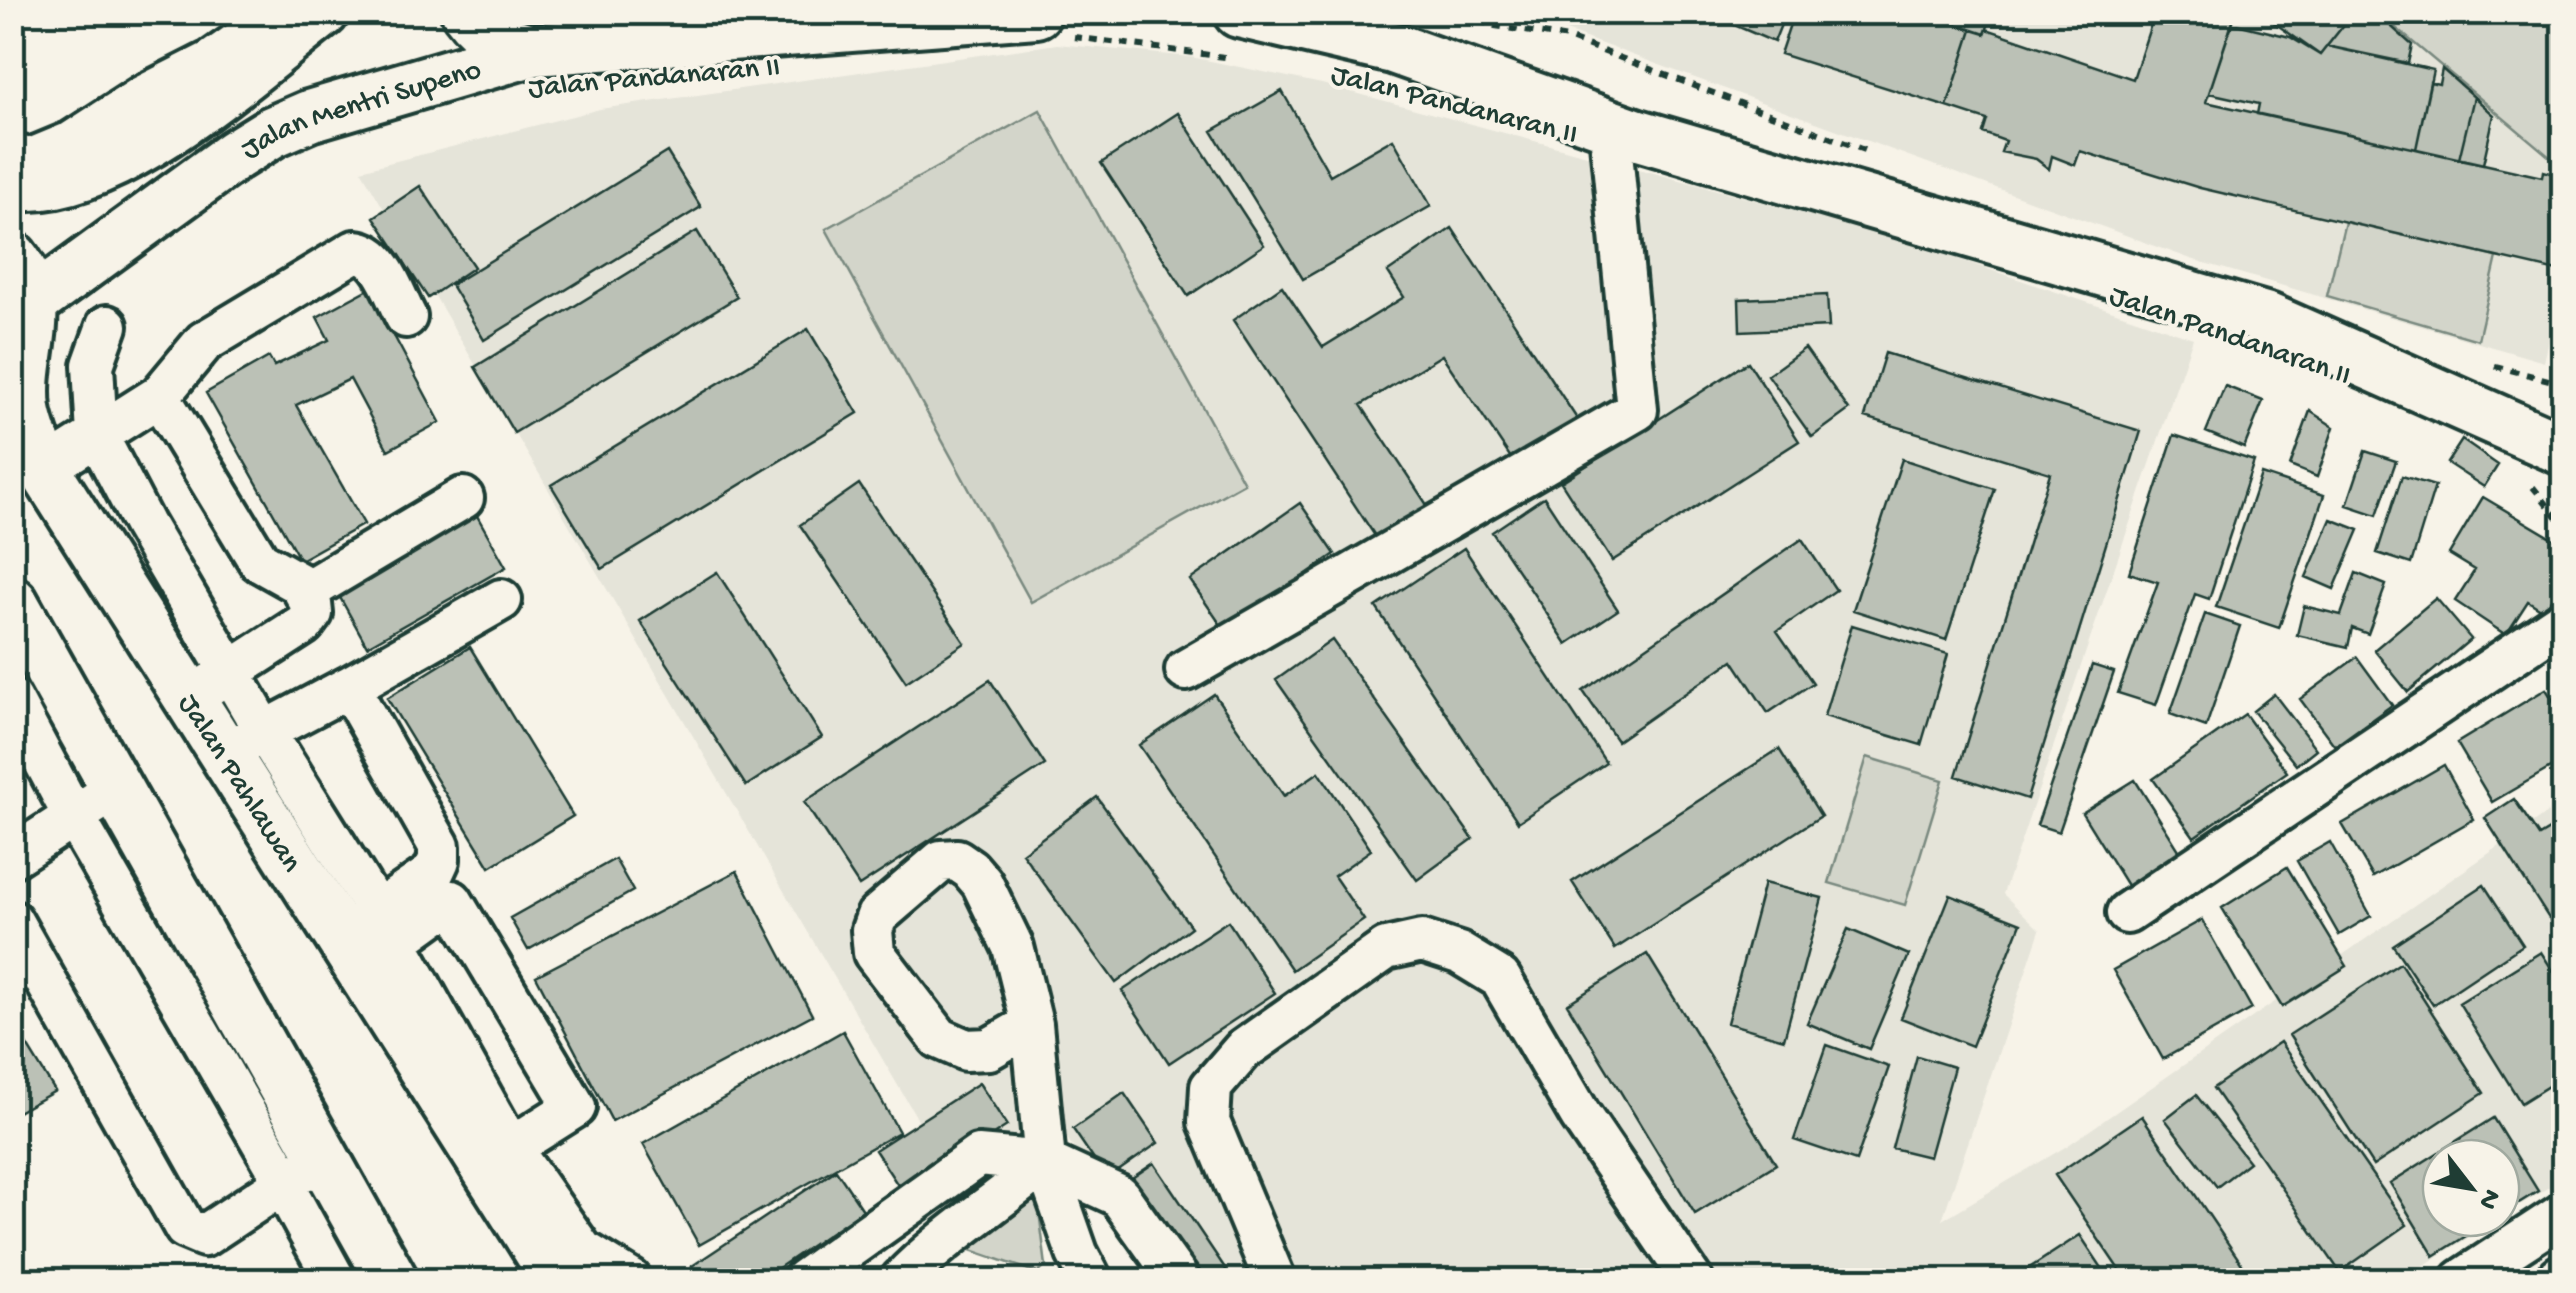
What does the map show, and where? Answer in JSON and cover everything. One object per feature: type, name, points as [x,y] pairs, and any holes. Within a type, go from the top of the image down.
[{"type":"main road","points":[[12,184],[52,185],[104,167],[191,115],[323,12]]},
{"type":"main road","points":[[467,12],[475,24],[500,41],[534,50]]},
{"type":"main road","name":"Jalan Mentri Supeno","points":[[34,302],[235,154],[272,132],[309,116],[534,50],[1050,24]]},
{"type":"main road","points":[[1241,36],[1382,30]]},
{"type":"main road","name":"Jalan Pandanaran II","points":[[1382,30],[1635,134],[2268,319],[2544,463]]},
{"type":"main road","points":[[12,256],[34,302]]},
{"type":"main road","name":"Jalan Pahlawan","points":[[34,302],[26,359],[25,411],[44,469],[222,754],[367,940],[497,1155],[558,1280]]},
{"type":"main road","points":[[12,602],[392,1280]]},
{"type":"street","points":[[12,154],[31,159],[72,142],[144,96],[212,61],[282,12]]},
{"type":"street","points":[[1186,670],[1638,410],[1612,142],[1635,134]]},
{"type":"street","points":[[44,469],[160,396],[204,342],[355,251],[375,258],[406,317]]},
{"type":"street","name":"Jalan Pahlawan","points":[[107,326],[93,365],[97,435],[144,524],[266,732],[367,940]]},
{"type":"street","points":[[160,396],[259,561],[293,578],[305,592],[312,613],[304,624],[187,700]]},
{"type":"street","points":[[305,592],[463,498]]},
{"type":"street","points":[[222,754],[501,600]]},
{"type":"street","points":[[2126,913],[2564,620]]},
{"type":"street","points":[[349,687],[439,846],[439,860],[433,873],[367,940]]},
{"type":"street","points":[[12,700],[74,817],[270,1156],[335,1280]]},
{"type":"street","points":[[12,857],[116,788]]},
{"type":"street","points":[[1032,1024],[989,1049],[966,1050],[939,1038],[874,953],[872,930],[878,916],[941,861],[957,860],[982,883],[1013,947],[1032,1024],[1045,1162],[1091,1280]]},
{"type":"street","points":[[367,940],[452,902],[576,1107],[497,1155]]},
{"type":"street","points":[[12,921],[186,1228],[204,1236],[323,1156]]},
{"type":"street","points":[[1275,1280],[1209,1122],[1211,1087],[1242,1050],[1386,949],[1422,941],[1459,953],[1500,978],[1580,1115],[1692,1280]]},
{"type":"street","name":"Jalan Pahlawan","points":[[497,1155],[582,1250],[631,1280]]},
{"type":"street","points":[[804,1280],[978,1156],[1045,1162],[1119,1196],[1179,1280]]},
{"type":"street","points":[[902,1280],[923,1258],[1045,1162]]},
{"type":"street","points":[[2462,1280],[2564,1214]]},
{"type":"path","points":[[1050,24],[1241,36]]},
{"type":"path","points":[[2544,463],[2564,525]]},
{"type":"shaded area","points":[[1517,13],[2378,13],[2563,168],[2563,278],[2544,362],[2191,259]]},
{"type":"shaded area","points":[[2378,13],[2563,13],[2563,168]]},
{"type":"shaded area","points":[[1057,44],[1191,57],[1322,84],[1896,238],[2193,338],[2003,894],[2040,930],[1942,1220],[2067,1146],[2563,802],[2563,1178],[2521,1204],[2521,1138],[2421,1138],[2421,1238],[2468,1238],[2400,1280],[1159,1280],[1052,1115],[958,1179],[917,1118],[361,170],[600,109]]},
{"type":"shaded area","points":[[1040,110],[1244,483],[1031,602],[826,229]]},
{"type":"shaded area","points":[[2345,222],[2497,257],[2478,340],[2327,296]]},
{"type":"shaded area","points":[[1867,757],[1943,780],[1905,905],[1829,883]]},
{"type":"shaded area","points":[[1028,1195],[1038,1203],[1046,1266],[1038,1273],[968,1249],[972,1237]]},
{"type":"building","points":[[1704,12],[1786,12],[1774,42]]},
{"type":"building","points":[[1794,12],[1920,12],[1972,30],[1947,107],[1780,54]]},
{"type":"building","points":[[1920,12],[1993,12],[1985,34]]},
{"type":"building","points":[[2155,12],[2236,12],[2206,102],[2542,177],[2543,171],[2564,177],[2564,242],[2557,271],[2200,188],[2080,151],[2075,165],[2052,156],[2049,169],[2036,159],[2001,152],[2005,141],[1983,133],[1987,120],[1947,107],[1972,30],[1985,34],[1987,29],[2133,79]]},
{"type":"building","points":[[2259,12],[2354,12],[2320,55]]},
{"type":"building","points":[[2354,12],[2375,12],[2412,45],[2408,63],[2327,46]]},
{"type":"building","points":[[2232,23],[2290,37],[2320,55],[2327,46],[2433,70],[2416,149],[2257,114],[2259,104],[2209,93]]},
{"type":"building","points":[[2442,69],[2474,97],[2459,159],[2416,149],[2430,82],[2439,84]]},
{"type":"building","points":[[1282,91],[1330,175],[1393,139],[1431,206],[1303,279],[1212,131]]},
{"type":"building","points":[[2474,97],[2494,115],[2483,164],[2459,159]]},
{"type":"building","points":[[1178,113],[1264,245],[1188,296],[1101,163]]},
{"type":"building","points":[[667,152],[701,207],[484,340],[451,285]]},
{"type":"building","points":[[420,186],[474,267],[428,298],[374,217]]},
{"type":"building","points":[[1452,228],[1581,425],[1517,467],[1442,355],[1361,405],[1431,511],[1381,545],[1233,320],[1282,286],[1323,347],[1404,297],[1388,272]]},
{"type":"building","points":[[697,231],[737,297],[514,433],[475,367]]},
{"type":"building","points":[[369,289],[440,422],[388,450],[350,379],[296,405],[364,524],[300,560],[206,393],[269,357],[274,366],[329,340],[317,317]]},
{"type":"building","points":[[1827,295],[1829,327],[1740,331],[1739,299]]},
{"type":"building","points":[[808,329],[858,413],[602,569],[551,485]]},
{"type":"building","points":[[1805,348],[1849,410],[1812,437],[1768,375]]},
{"type":"building","points":[[1885,353],[2141,431],[2027,799],[1956,776],[2050,473],[1865,417]]},
{"type":"building","points":[[1748,362],[1799,441],[1612,561],[1561,482]]},
{"type":"building","points":[[2225,386],[2263,401],[2244,448],[2206,432]]},
{"type":"building","points":[[2310,411],[2334,427],[2317,477],[2290,466]]},
{"type":"building","points":[[2174,435],[2254,461],[2209,599],[2195,594],[2156,705],[2118,693],[2158,582],[2129,573]]},
{"type":"building","points":[[2462,440],[2498,465],[2484,487],[2447,463]]},
{"type":"building","points":[[2365,451],[2396,461],[2377,515],[2347,505]]},
{"type":"building","points":[[1902,459],[1995,489],[1946,640],[1853,610]]},
{"type":"building","points":[[2261,474],[2324,495],[2279,628],[2216,607]]},
{"type":"building","points":[[2402,476],[2435,486],[2411,564],[2377,553]]},
{"type":"building","points":[[859,484],[965,643],[906,682],[800,525]]},
{"type":"building","points":[[1544,497],[1618,610],[1567,644],[1492,532]]},
{"type":"building","points":[[2483,497],[2564,545],[2564,579],[2544,611],[2528,601],[2506,635],[2455,601],[2475,570],[2449,554]]},
{"type":"building","points":[[1300,503],[1335,554],[1225,631],[1190,580]]},
{"type":"building","points":[[476,514],[506,567],[367,646],[337,592]]},
{"type":"building","points":[[2331,519],[2359,530],[2334,589],[2306,577]]},
{"type":"building","points":[[1802,539],[1836,590],[1777,631],[1813,683],[1768,713],[1733,660],[1617,741],[1583,691]]},
{"type":"building","points":[[1464,548],[1606,763],[1518,822],[1376,607]]},
{"type":"building","points":[[717,572],[822,737],[746,786],[640,621]]},
{"type":"building","points":[[2356,573],[2386,585],[2368,634],[2352,628],[2348,647],[2297,635],[2304,606],[2341,615]]},
{"type":"building","points":[[2436,598],[2471,639],[2408,692],[2374,650]]},
{"type":"building","points":[[2205,614],[2240,626],[2206,727],[2170,714]]},
{"type":"building","points":[[1852,625],[1948,654],[1921,745],[1824,716]]},
{"type":"building","points":[[1332,640],[1473,839],[1417,880],[1276,680]]},
{"type":"building","points":[[470,647],[573,816],[490,867],[387,698]]},
{"type":"building","points":[[2357,657],[2392,705],[2335,746],[2300,699]]},
{"type":"building","points":[[2092,665],[2114,672],[2059,832],[2037,825]]},
{"type":"building","points":[[990,680],[1045,765],[859,886],[804,802]]},
{"type":"building","points":[[2546,689],[2564,718],[2564,760],[2492,802],[2457,743]]},
{"type":"building","points":[[1214,694],[1284,796],[1319,772],[1371,850],[1334,876],[1364,920],[1292,970],[1139,745]]},
{"type":"building","points":[[2274,694],[2316,749],[2296,765],[2253,711]]},
{"type":"building","points":[[2245,714],[2287,772],[2194,837],[2153,779]]},
{"type":"building","points":[[1779,749],[1821,816],[1615,949],[1572,882]]},
{"type":"building","points":[[2444,765],[2474,819],[2373,877],[2342,824]]},
{"type":"building","points":[[2135,780],[2184,858],[2131,892],[2082,813]]},
{"type":"building","points":[[1097,797],[1191,927],[1116,983],[1022,853]]},
{"type":"building","points":[[2514,799],[2539,836],[2564,821],[2564,861],[2557,865],[2564,876],[2564,942],[2485,818]]},
{"type":"building","points":[[2330,842],[2371,916],[2339,935],[2297,861]]},
{"type":"building","points":[[615,859],[633,891],[528,950],[510,918]]},
{"type":"building","points":[[2287,867],[2347,966],[2282,1007],[2222,908]]},
{"type":"building","points":[[737,871],[812,1015],[612,1121],[536,976]]},
{"type":"building","points":[[1764,883],[1822,898],[1784,1039],[1727,1023]]},
{"type":"building","points":[[2484,885],[2523,945],[2433,1005],[2393,945]]},
{"type":"building","points":[[1950,895],[2021,923],[1972,1046],[1901,1018]]},
{"type":"building","points":[[2202,920],[2252,1009],[2163,1059],[2113,970]]},
{"type":"building","points":[[1228,921],[1275,993],[1169,1063],[1122,991]]},
{"type":"building","points":[[1848,929],[1909,955],[1869,1049],[1807,1023]]},
{"type":"building","points":[[2541,952],[2564,988],[2564,1076],[2521,1103],[2459,1003]]},
{"type":"building","points":[[1647,954],[1776,1164],[1695,1214],[1567,1004]]},
{"type":"building","points":[[2400,963],[2484,1093],[2373,1166],[2289,1035]]},
{"type":"building","points":[[12,1021],[55,1091],[12,1115]]},
{"type":"building","points":[[843,1031],[899,1132],[699,1245],[643,1144]]},
{"type":"building","points":[[2280,1042],[2407,1225],[2340,1272],[2213,1088]]},
{"type":"building","points":[[1827,1045],[1889,1067],[1856,1161],[1794,1140]]},
{"type":"building","points":[[1917,1056],[1954,1067],[1929,1157],[1892,1148]]},
{"type":"building","points":[[979,1083],[1007,1126],[903,1193],[875,1150]]},
{"type":"building","points":[[1124,1093],[1158,1143],[1107,1179],[1073,1129]]},
{"type":"building","points":[[2196,1095],[2249,1162],[2217,1187],[2165,1119]]},
{"type":"building","points":[[2142,1116],[2252,1279],[2126,1280],[2055,1175]]},
{"type":"building","points":[[2493,1118],[2505,1138],[2461,1138]]},
{"type":"building","points":[[1154,1163],[1233,1280],[1191,1280],[1126,1182]]},
{"type":"building","points":[[2421,1163],[2421,1234],[2390,1183]]},
{"type":"building","points":[[2521,1163],[2538,1191],[2521,1202]]},
{"type":"building","points":[[836,1170],[863,1210],[761,1280],[702,1280],[692,1266]]},
{"type":"building","points":[[2080,1235],[2110,1280],[2011,1280]]},
{"type":"building","points":[[2423,1238],[2463,1238],[2434,1256]]}]
